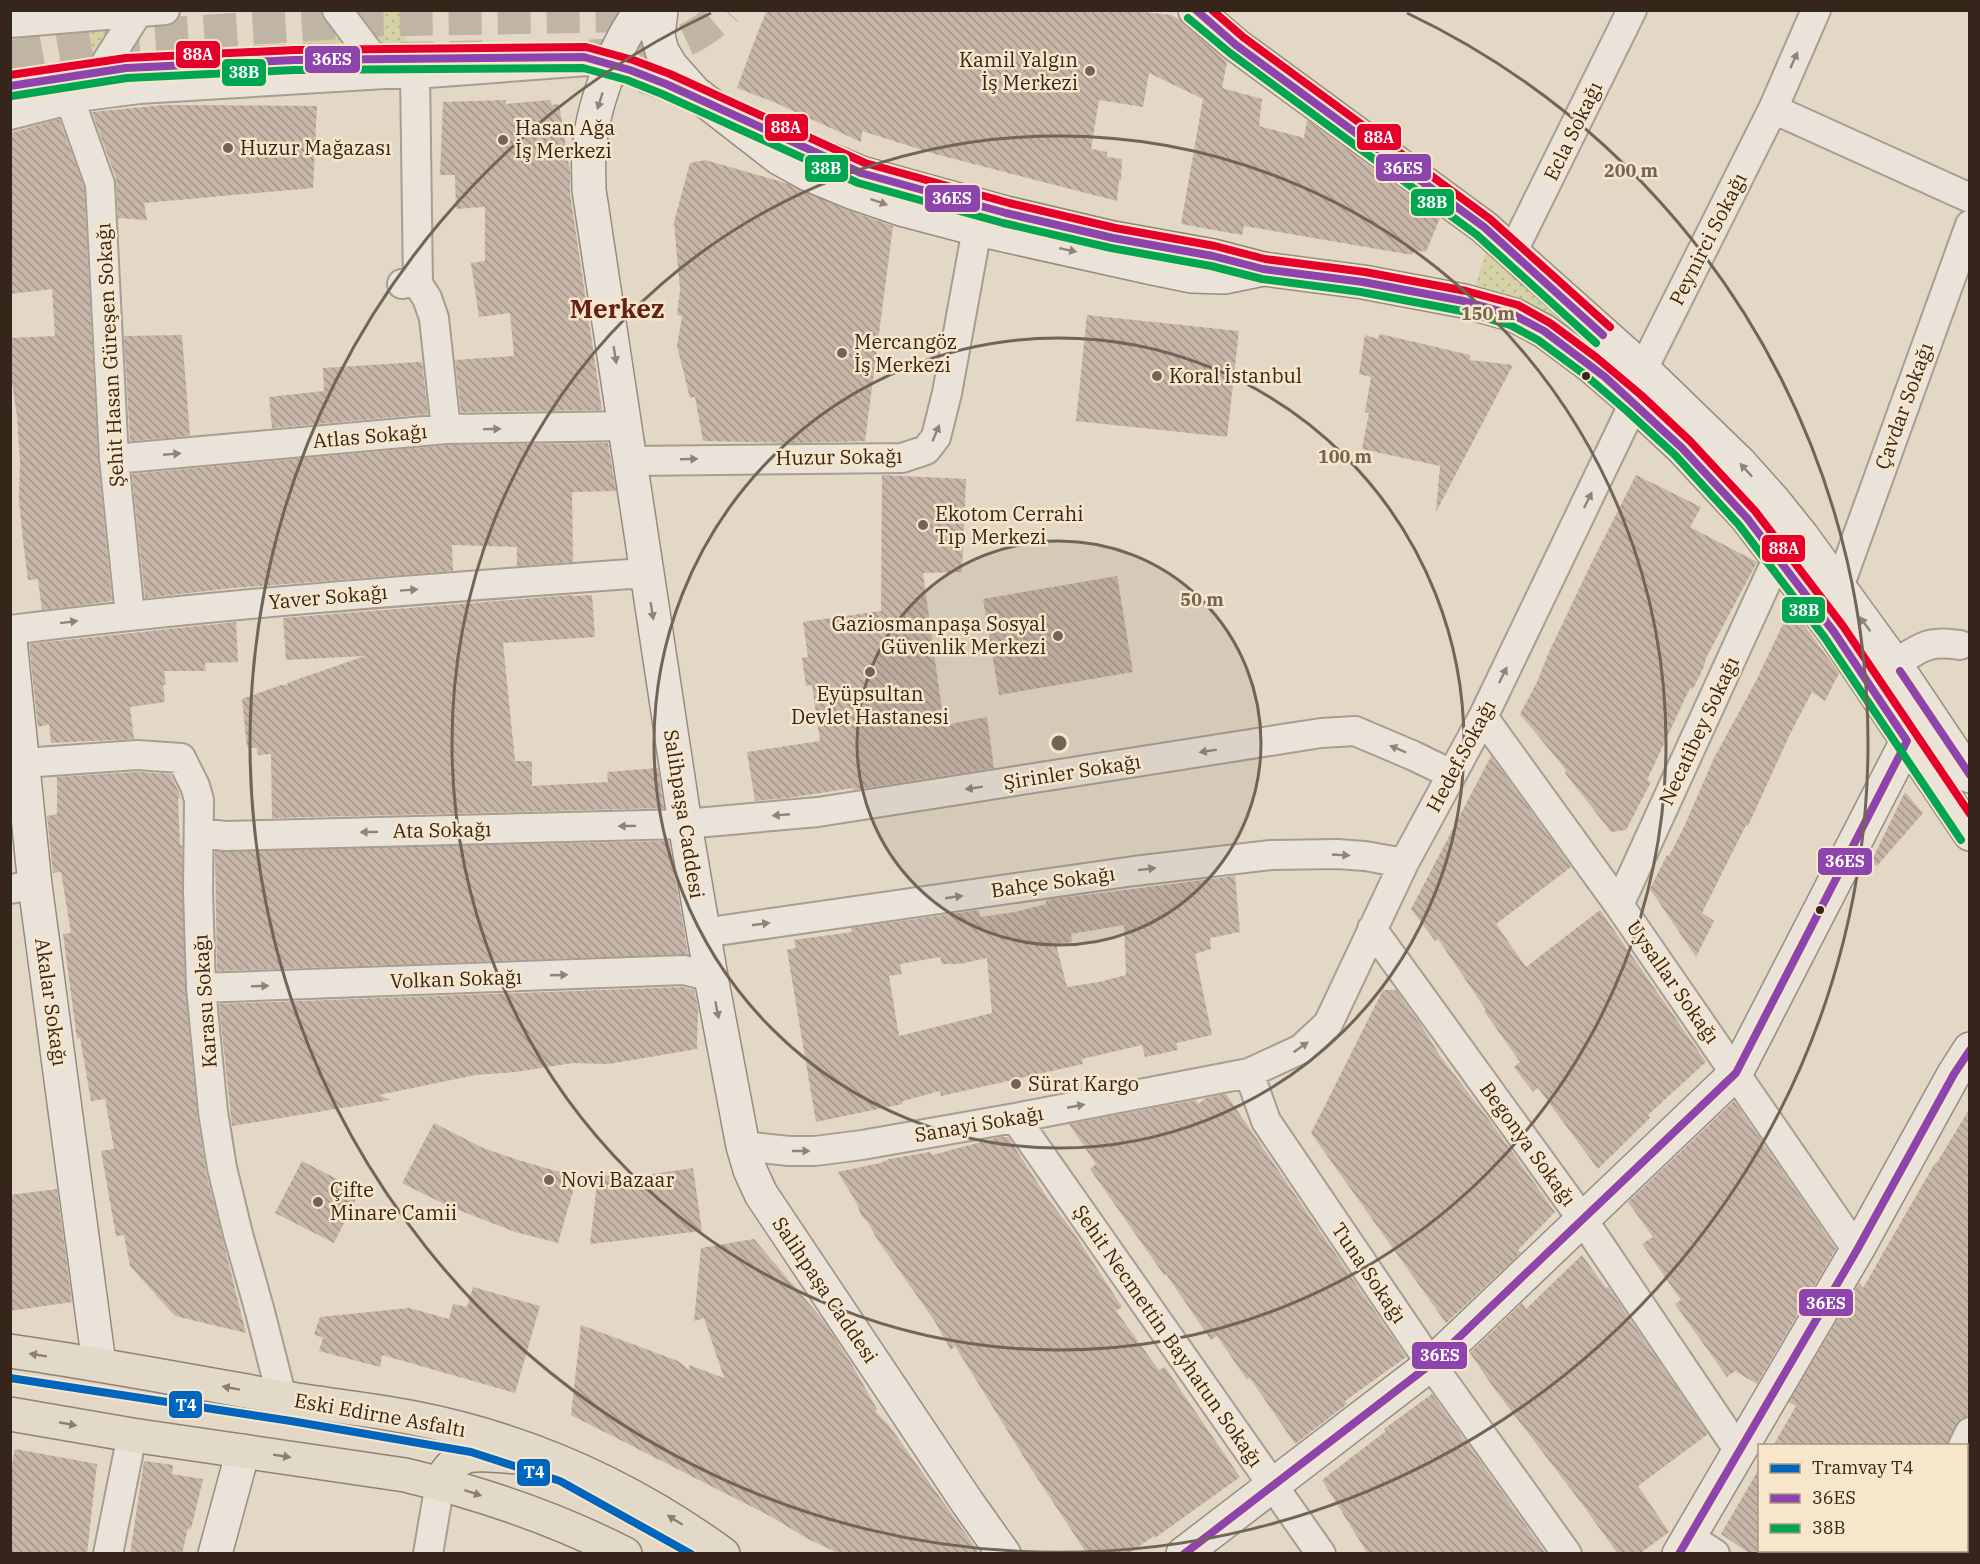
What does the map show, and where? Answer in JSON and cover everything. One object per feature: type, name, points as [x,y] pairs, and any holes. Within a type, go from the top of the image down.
[{"type":"main road","name":"Salihpaşa Caddesi","points":[[642,10],[622,40],[595,116],[589,152],[589,190],[685,824],[743,1146],[760,1194],[1004,1554]]},
{"type":"main road","points":[[661,10],[658,36],[662,51],[671,66],[694,92],[779,158],[808,174],[902,209],[1054,248],[1192,276],[1224,277],[1263,269]]},
{"type":"main road","points":[[1196,10],[1236,45],[1484,227],[1513,251],[1642,369],[1740,463],[1768,493],[1802,536],[1895,664],[1970,776]]},
{"type":"main road","points":[[832,161],[861,173],[1006,213],[1113,238],[1213,256],[1263,269],[1363,282],[1464,301],[1514,315],[1544,331],[1576,354],[1635,403],[1682,448],[1747,518],[1834,632],[1970,834]]},
{"type":"main road","name":"Akalar Sokağı","points":[[10,640],[23,887],[99,1364]]},
{"type":"main road","points":[[1183,1554],[1431,1364],[1736,1073],[1907,741]]},
{"type":"main road","points":[[1694,1548],[1739,1451],[1964,1069]]},
{"type":"main road","name":"Eski Edirne Asfaltı","points":[[10,1351],[99,1364],[282,1398],[414,1418],[513,1443],[554,1458],[656,1509],[723,1554]]},
{"type":"main road","points":[[10,1414],[132,1435],[405,1475],[440,1483],[546,1518],[625,1554]]},
{"type":"main road","points":[[215,1554],[243,1451]]},
{"type":"main road","points":[[440,1483],[455,1461],[466,1456],[554,1458]]},
{"type":"street","points":[[337,10],[385,74]]},
{"type":"street","name":"Ecla Sokağı","points":[[1513,251],[1632,10]]},
{"type":"street","name":"Peynirci Sokağı","points":[[1642,369],[1773,109],[1816,10]]},
{"type":"street","points":[[77,98],[152,11]]},
{"type":"street","points":[[10,23],[152,11]]},
{"type":"street","points":[[10,115],[77,98],[139,89],[415,74],[615,59]]},
{"type":"street","points":[[415,74],[410,284],[428,298],[434,318],[446,429]]},
{"type":"street","name":"Şehit Hasan Güreşen Sokağı","points":[[77,98],[100,184],[114,459],[130,615]]},
{"type":"street","points":[[1773,109],[1970,198]]},
{"type":"street","name":"Çavdar Sokağı","points":[[1839,587],[1970,225]]},
{"type":"street","name":"Huzur Sokağı","points":[[630,461],[902,458],[926,450],[936,437],[947,393],[977,229]]},
{"type":"street","name":"Hedef Sokağı","points":[[1248,1073],[1301,1049],[1328,1024],[1404,863],[1483,717],[1635,403]]},
{"type":"street","name":"Atlas Sokağı","points":[[114,459],[446,429],[626,426]]},
{"type":"street","name":"Necatibey Sokağı","points":[[1619,905],[1778,557]]},
{"type":"street","name":"Yaver Sokağı","points":[[10,630],[130,615],[357,594],[594,576],[630,574],[647,577]]},
{"type":"street","points":[[1895,664],[1922,646],[1941,642],[1966,641]]},
{"type":"street","name":"Uysallar Sokağı","points":[[1483,717],[1619,905],[1857,1250]]},
{"type":"street","name":"Şirinler Sokağı","points":[[685,824],[818,812],[1321,733],[1354,731],[1451,774]]},
{"type":"street","name":"Karasu Sokağı","points":[[19,777],[137,756],[181,758],[195,786],[199,800],[198,891],[201,988],[213,1112],[222,1168],[282,1398]]},
{"type":"street","name":"Ata Sokağı","points":[[199,833],[225,836],[685,824]]},
{"type":"street","name":"Bahçe Sokağı","points":[[703,933],[1134,871],[1271,855],[1337,854],[1404,863]]},
{"type":"street","name":"Begonya Sokağı","points":[[1372,929],[1583,1220],[1739,1451]]},
{"type":"street","name":"Volkan Sokağı","points":[[201,988],[684,970],[711,977]]},
{"type":"street","name":"Sanayi Sokağı","points":[[743,1146],[789,1151],[815,1151],[862,1145],[1248,1073]]},
{"type":"street","name":"Tuna Sokağı","points":[[1248,1073],[1266,1121],[1431,1364],[1567,1554]]},
{"type":"street","name":"Şehit Necmettin Bayhatun Sokağı","points":[[1015,1118],[1321,1554]]},
{"type":"street","points":[[108,1554],[132,1435]]},
{"type":"street","points":[[428,1554],[440,1483]]},
{"type":"shaded area","points":[[405,11],[407,57],[384,57],[349,12]]},
{"type":"shaded area","points":[[302,16],[326,16],[361,61],[305,64]]},
{"type":"shaded area","points":[[115,29],[83,77],[60,78],[58,30]]},
{"type":"shaded area","points":[[1488,244],[1582,331],[1575,340],[1473,293]]},
{"type":"building","points":[[767,10],[1126,10],[1171,15],[1179,19],[1227,62],[1222,88],[1262,99],[1259,126],[1304,138],[1307,120],[1440,218],[1426,252],[1414,250],[1412,255],[1244,226],[1242,235],[1181,224],[1203,99],[1149,73],[1143,107],[1099,100],[1091,149],[1107,152],[1107,157],[1122,159],[1117,201],[935,154],[862,131],[861,142],[776,103],[737,88]]},
{"type":"building","points":[[506,100],[506,104],[550,100],[552,105],[559,104],[602,410],[461,412],[455,360],[514,356],[510,313],[479,317],[471,263],[485,261],[485,207],[456,209],[455,175],[440,175],[443,102]]},
{"type":"building","name":"Huzur Mağazası","points":[[164,105],[317,106],[313,188],[144,203],[147,220],[118,218],[116,178],[92,112]]},
{"type":"building","points":[[59,119],[84,187],[98,460],[112,601],[42,610],[38,579],[28,580],[23,541],[19,500],[20,462],[11,375],[10,338],[55,336],[52,289],[10,294],[10,133]]},
{"type":"building","points":[[705,160],[786,183],[847,210],[893,226],[865,441],[796,443],[703,441],[695,397],[690,398],[677,346],[682,316],[677,315],[680,290],[674,222],[690,163]]},
{"type":"building","name":"Koral İstanbul","points":[[1087,315],[1239,331],[1227,437],[1076,421]]},
{"type":"building","points":[[1380,334],[1470,355],[1470,360],[1513,365],[1436,512],[1440,466],[1362,449],[1369,413],[1365,412],[1371,377],[1359,374],[1365,335],[1378,339]]},
{"type":"building","points":[[182,335],[190,436],[130,441],[124,336]]},
{"type":"building","points":[[422,362],[428,414],[272,428],[269,397],[324,391],[323,368]]},
{"type":"building","points":[[608,443],[616,491],[572,492],[573,562],[517,566],[517,547],[452,545],[453,571],[233,588],[145,598],[132,474],[447,445]]},
{"type":"building","points":[[882,475],[966,479],[962,572],[923,573],[944,725],[987,717],[994,768],[853,790],[853,788],[755,801],[747,752],[820,741],[812,685],[806,686],[802,658],[808,657],[803,622],[881,611]]},
{"type":"building","points":[[1636,475],[1701,507],[1690,527],[1757,562],[1706,658],[1693,689],[1690,688],[1647,780],[1651,782],[1626,830],[1611,832],[1565,773],[1566,770],[1520,714]]},
{"type":"building","name":"Gaziosmanpaşa Sosyal Güvenlik Merkezi","points":[[1117,576],[1133,672],[999,695],[983,599]]},
{"type":"building","points":[[592,595],[595,637],[503,643],[515,761],[532,761],[532,786],[608,782],[607,772],[658,768],[664,808],[272,818],[271,754],[258,755],[257,748],[247,747],[242,699],[281,685],[288,685],[287,683],[365,656],[286,660],[283,618]]},
{"type":"building","points":[[1791,607],[1839,673],[1825,701],[1812,692],[1790,734],[1748,826],[1746,825],[1702,913],[1714,921],[1696,957],[1650,889],[1684,827],[1714,758],[1756,681]]},
{"type":"building","points":[[236,622],[238,662],[205,663],[206,671],[164,671],[165,702],[130,707],[134,739],[51,743],[49,724],[38,727],[29,644]]},
{"type":"building","points":[[1491,756],[1571,867],[1496,924],[1526,967],[1600,910],[1706,1062],[1648,1115],[1650,1118],[1598,1169],[1538,1088],[1533,1092],[1514,1067],[1520,1062],[1438,939],[1435,941],[1411,909]]},
{"type":"building","points":[[137,772],[170,774],[179,792],[185,989],[197,1114],[206,1172],[246,1333],[175,1316],[130,1266],[124,1235],[116,1236],[101,1151],[114,1149],[105,1099],[91,1101],[80,1038],[77,1039],[63,934],[71,933],[61,872],[53,873],[47,816],[57,814],[57,777]]},
{"type":"building","points":[[1905,792],[1923,813],[1877,866],[1871,862]]},
{"type":"building","points":[[669,841],[688,954],[217,971],[215,851]]},
{"type":"building","points":[[1235,876],[1240,932],[1210,938],[1211,949],[1195,954],[1212,1035],[1176,1043],[1178,1050],[1145,1057],[1142,1045],[1082,1059],[1083,1064],[941,1096],[940,1091],[903,1101],[902,1104],[816,1122],[787,950],[796,948],[794,940],[852,932],[851,928],[979,910],[980,917],[1015,912],[1046,904],[1046,900]],"holes":[[[1124,925],[1126,975],[1067,987],[1056,944],[1072,942],[1071,934]],[[940,957],[942,964],[960,964],[987,958],[992,1013],[899,1036],[889,976],[902,974],[900,964]]]},
{"type":"building","points":[[682,987],[694,990],[698,1008],[697,1049],[609,1064],[573,1063],[515,1072],[475,1075],[379,1095],[390,1100],[232,1126],[219,1004]]},
{"type":"building","points":[[1383,990],[1396,990],[1440,1056],[1555,1212],[1518,1250],[1521,1253],[1446,1323],[1311,1133]]},
{"type":"building","points":[[1226,1094],[1406,1357],[1345,1401],[1347,1404],[1295,1444],[1250,1378],[1247,1380],[1217,1336],[1211,1340],[1166,1274],[1164,1275],[1090,1169],[1096,1164],[1069,1124],[1196,1100],[1198,1104],[1206,1098]]},
{"type":"building","points":[[1734,1101],[1836,1249],[1757,1384],[1735,1371],[1727,1377],[1675,1304],[1681,1300],[1642,1244],[1653,1237],[1628,1202]]},
{"type":"building","points":[[1970,1108],[1970,1416],[1961,1418],[1956,1424],[1948,1444],[1774,1444],[1796,1406],[1789,1402],[1859,1283],[1863,1288]]},
{"type":"building","points":[[434,1123],[483,1148],[556,1171],[578,1174],[558,1243],[515,1232],[446,1205],[402,1183]]},
{"type":"building","points":[[1000,1137],[1008,1137],[1122,1307],[1116,1311],[1159,1370],[1165,1367],[1240,1477],[1155,1538],[1154,1536],[1128,1554],[1087,1554],[955,1346],[951,1350],[934,1320],[861,1215],[838,1172],[889,1159],[930,1152],[932,1155]]},
{"type":"building","name":"Çifte Minare Camii","points":[[302,1161],[360,1191],[334,1243],[275,1213]]},
{"type":"building","points":[[693,1168],[702,1231],[590,1244],[598,1175],[632,1177]]},
{"type":"building","points":[[57,1189],[72,1302],[10,1311],[10,1195]]},
{"type":"building","points":[[754,1239],[823,1320],[851,1363],[877,1409],[875,1411],[888,1424],[980,1554],[840,1554],[571,1415],[581,1325],[678,1361],[689,1370],[689,1365],[724,1378],[704,1318],[694,1321],[701,1248]]},
{"type":"building","points":[[1582,1255],[1606,1288],[1608,1287],[1708,1434],[1638,1486],[1669,1532],[1639,1554],[1618,1554],[1470,1353],[1522,1303],[1526,1309]]},
{"type":"building","points":[[473,1287],[540,1306],[515,1393],[382,1355],[380,1367],[319,1351],[323,1338],[314,1334],[320,1317],[409,1308],[449,1319],[453,1304],[467,1307]]},
{"type":"building","points":[[1432,1394],[1546,1554],[1368,1554],[1322,1480],[1386,1431],[1384,1429]]},
{"type":"building","points":[[15,1449],[97,1464],[87,1554],[10,1554],[10,1474]]},
{"type":"building","points":[[144,1461],[173,1465],[172,1474],[203,1479],[191,1529],[188,1528],[182,1554],[130,1554]]},
{"type":"building","points":[[1758,1470],[1758,1552],[1760,1554],[1750,1554],[1721,1534]]},
{"type":"tunnel","points":[[10,57],[117,37],[380,20],[609,16],[650,10]]},
{"type":"tunnel","points":[[590,56],[663,48],[696,34],[726,10]]},
{"type":"tunnel","points":[[10,86],[126,68],[294,60],[484,57]]},
{"type":"tunnel","points":[[597,61],[666,84],[832,161]]},
{"type":"tram line","name":"T4","points":[[10,1378],[291,1421],[471,1452],[560,1481],[691,1554]]},
{"type":"transit line","name":"36ES","points":[[1196,10],[1236,45],[1484,227],[1603,335]]},
{"type":"transit line","name":"88A","points":[[1212,10],[1243,37],[1490,219],[1610,327]]},
{"type":"transit line","name":"38B","points":[[1188,18],[1230,53],[1477,235],[1596,343]]},
{"type":"transit line","name":"88A","points":[[10,75],[126,58],[294,50],[586,47],[633,60],[670,74],[865,163],[1009,203],[1115,228],[1215,246],[1265,259],[1365,272],[1466,291],[1518,305],[1550,323],[1641,395],[1690,441],[1755,511],[1843,626],[1970,814]]},
{"type":"transit line","name":"36ES","points":[[10,86],[126,68],[294,60],[584,57],[630,70],[666,84],[861,173],[1006,213],[1113,238],[1213,256],[1263,269],[1363,282],[1464,301],[1514,315],[1544,331],[1605,377],[1682,448],[1747,518],[1834,632],[1907,741],[1736,1073],[1431,1364],[1184,1554]]},
{"type":"transit line","name":"38B","points":[[12,96],[127,78],[294,70],[583,68],[627,80],[662,94],[858,183],[1003,223],[1111,248],[1211,266],[1262,279],[1361,292],[1462,311],[1510,325],[1538,340],[1584,374],[1627,411],[1675,455],[1739,525],[1825,638],[1961,840]]},
{"type":"transit line","name":"36ES","points":[[1900,671],[1970,775]]},
{"type":"transit line","name":"36ES","points":[[1679,1554],[1857,1250],[1954,1074],[1970,1050]]},
{"type":"place","name":"Kamil Yalgın İş Merkezi","points":[[1090,71]]},
{"type":"place","name":"Hasan Ağa İş Merkezi","points":[[503,140]]},
{"type":"place","name":"Huzur Mağazası","points":[[228,148]]},
{"type":"place","name":"Mercangöz İş Merkezi","points":[[842,353]]},
{"type":"place","name":"Koral İstanbul","points":[[1157,376]]},
{"type":"place","name":"Ekotom Cerrahi Tıp Merkezi","points":[[923,525]]},
{"type":"place","name":"Gaziosmanpaşa Sosyal Güvenlik Merkezi","points":[[1058,636]]},
{"type":"place","name":"Eyüpsultan Devlet Hastanesi","points":[[870,672]]},
{"type":"place","name":"Sürat Kargo","points":[[1016,1084]]},
{"type":"place","name":"Novi Bazaar","points":[[549,1180]]},
{"type":"place","name":"Çifte Minare Camii","points":[[318,1202]]},
{"type":"district","name":"Merkez","points":[[617,309]]}]
